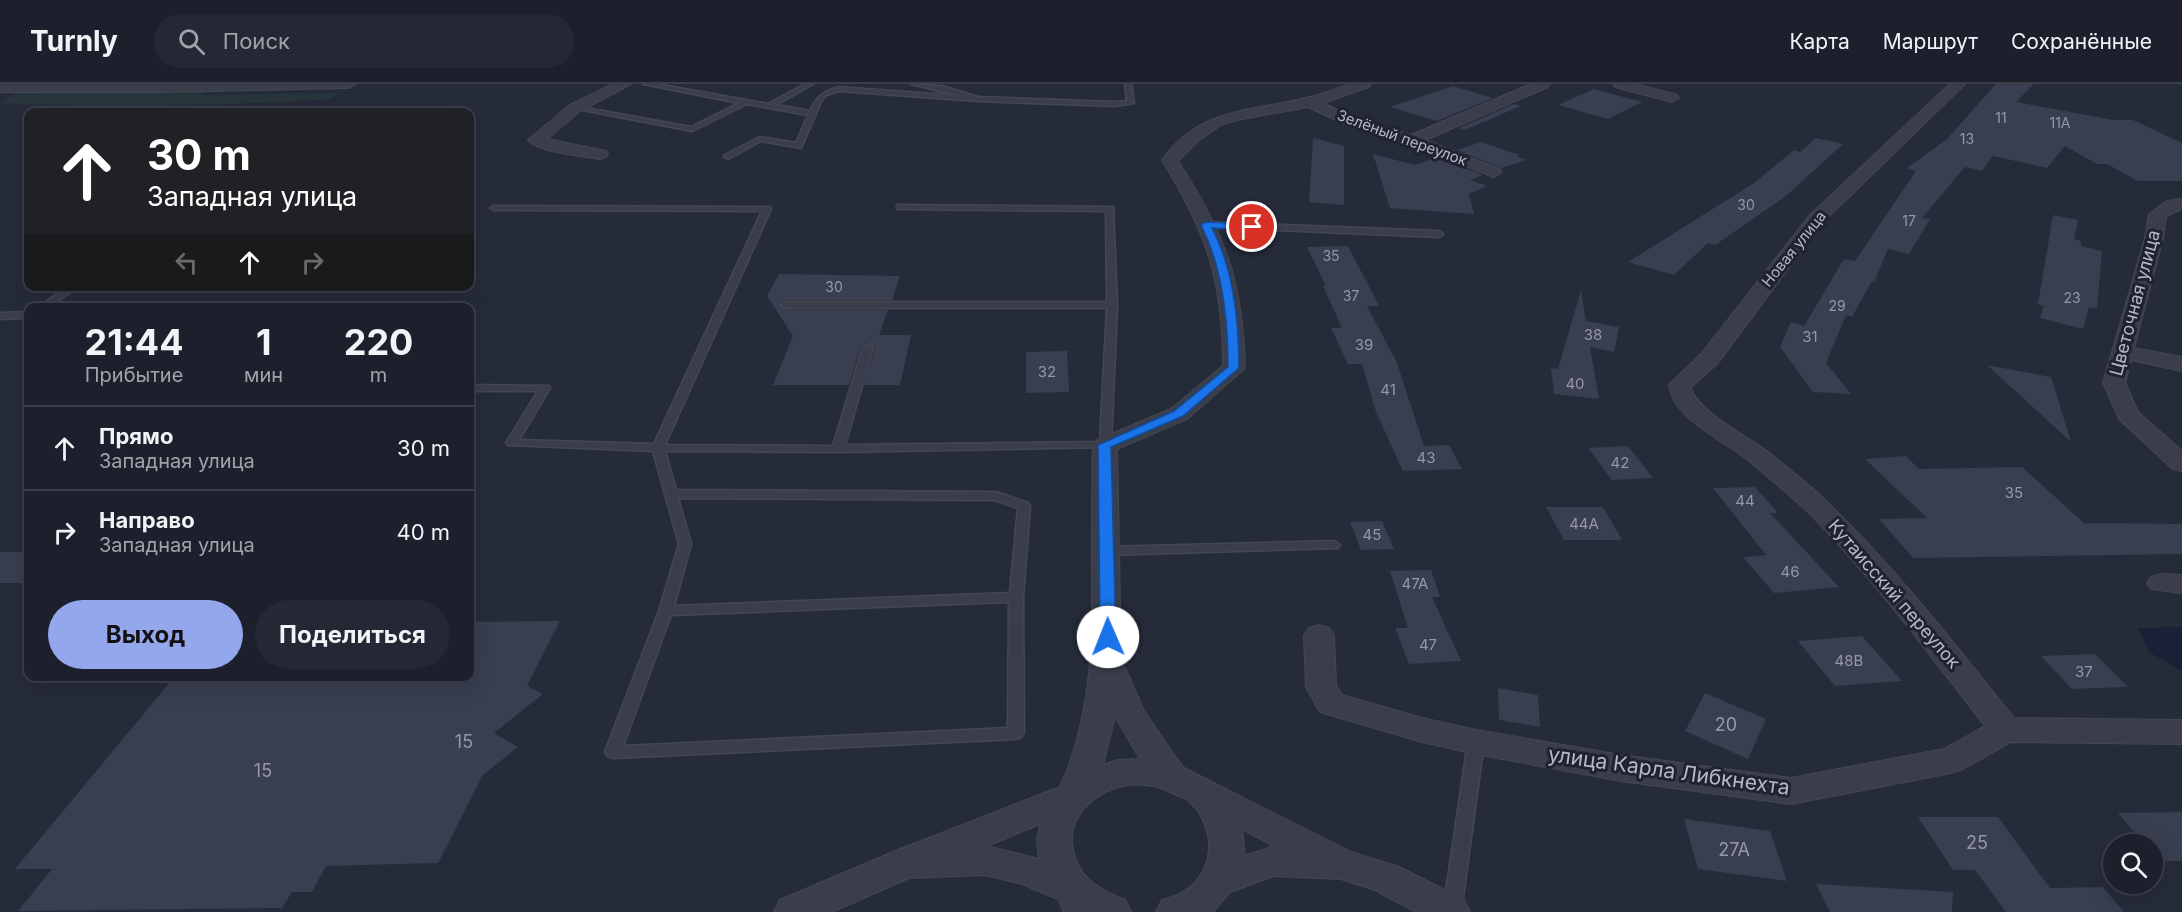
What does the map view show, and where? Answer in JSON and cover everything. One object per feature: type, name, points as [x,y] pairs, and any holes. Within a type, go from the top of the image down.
[{"type":"street","points":[[0,88],[164,88],[349,84]]},
{"type":"street","points":[[600,154],[549,145],[536,140],[575,108],[624,84]]},
{"type":"street","points":[[1077,900],[1055,862],[1052,838],[1058,815],[1073,796],[1085,771],[1105,695],[1108,658],[1105,445],[1179,414],[1234,368],[1234,343],[1227,287],[1216,245],[1170,160],[1193,138],[1216,122],[1234,116],[1310,102],[1364,84]]},
{"type":"street","points":[[1412,140],[1544,84]]},
{"type":"street","points":[[1620,84],[1672,98]]},
{"type":"street","name":"Новая улица","points":[[1714,425],[1693,410],[1681,395],[1680,385],[1710,358],[1815,220],[1958,84]]},
{"type":"street","name":"Зелёный переулок","points":[[1310,102],[1356,124],[1412,140],[1494,172]]},
{"type":"street","name":"Цветочная улица","points":[[2182,204],[2173,205],[2158,214],[2114,383],[2128,416],[2182,465]]},
{"type":"street","points":[[2124,351],[2182,364]]},
{"type":"street","name":"Кутаисский переулок","points":[[1714,425],[1754,452],[1822,511],[1892,587],[2006,730]]},
{"type":"street","name":"улица Карла Либкнехта","points":[[1319,635],[1321,687],[1331,704],[1422,730],[1476,742],[1621,768],[1791,791],[1951,760],[2006,730],[2182,732]]},
{"type":"street","points":[[1108,658],[1119,693],[1149,747],[1184,783],[1215,807],[1226,828],[1229,852],[1196,901]]},
{"type":"street","points":[[793,912],[906,863],[1073,796],[1094,781],[1119,773],[1146,772],[1184,783],[1341,864],[1386,878],[1451,912]]},
{"type":"street","points":[[906,863],[985,860],[1027,870],[1077,900],[1112,912]]},
{"type":"street","points":[[1196,901],[1272,861],[1341,864]]},
{"type":"lane","points":[[646,84],[813,114]]},
{"type":"lane","points":[[769,106],[810,84]]},
{"type":"lane","points":[[914,84],[942,88],[978,99]]},
{"type":"lane","points":[[728,157],[760,139],[798,146],[824,94],[839,89],[978,99],[1131,104],[1128,84]]},
{"type":"lane","points":[[575,108],[692,129],[744,103]]},
{"type":"lane","points":[[474,388],[545,388],[512,443],[658,448],[838,449],[1105,445],[1112,305],[1110,209],[900,207]]},
{"type":"lane","points":[[494,208],[767,209],[658,448],[685,544],[666,611],[613,752],[1017,733],[1016,597],[1024,506],[996,496],[672,494]]},
{"type":"lane","points":[[1206,225],[1439,234]]},
{"type":"lane","points":[[49,303],[67,291]]},
{"type":"lane","points":[[786,305],[1112,305]]},
{"type":"lane","points":[[0,316],[24,315]]},
{"type":"lane","points":[[838,449],[868,347]]},
{"type":"lane","points":[[1106,551],[1334,545]]},
{"type":"lane","points":[[666,611],[1016,597]]},
{"type":"lane","points":[[1451,912],[1476,742]]},
{"type":"shaded area","points":[[207,91],[201,95],[340,93],[331,99],[207,105],[83,106],[0,103],[16,93]]},
{"type":"water","points":[[2182,627],[2182,671],[2149,652],[2138,628]]},
{"type":"building","points":[[1996,84],[2034,84],[2016,102],[2113,120],[2133,120],[2182,143],[2182,181],[2138,181],[2107,164],[2097,164],[2065,146],[2047,168],[1993,156],[1982,171],[1965,167],[1922,218],[1930,219],[1909,254],[1888,249],[1874,282],[1872,281],[1852,317],[1846,315],[1826,363],[1851,394],[1813,392],[1780,347],[1791,322],[1804,326],[1844,259],[1855,261],[1916,171],[1907,168],[1947,139]]},
{"type":"building","points":[[1453,86],[1493,98],[1437,121],[1390,107]]},
{"type":"building","points":[[1594,89],[1642,102],[1608,119],[1558,105]]},
{"type":"building","points":[[1514,104],[1521,106],[1465,130],[1459,128]]},
{"type":"building","points":[[1313,138],[1344,146],[1344,205],[1309,202]]},
{"type":"building","points":[[1816,138],[1843,144],[1786,196],[1715,245],[1708,243],[1674,275],[1628,262],[1754,183],[1794,150],[1800,152]]},
{"type":"building","points":[[1481,142],[1519,155],[1516,156],[1526,160],[1502,168],[1457,150]]},
{"type":"building","points":[[1373,154],[1415,165],[1437,157],[1483,175],[1470,180],[1487,186],[1469,194],[1474,214],[1390,208]]},
{"type":"building","points":[[2053,215],[2078,220],[2074,239],[2081,241],[2081,246],[2102,251],[2097,309],[2089,307],[2083,329],[2040,318],[2044,306],[2038,304]]},
{"type":"building","points":[[1348,246],[1379,306],[1367,306],[1397,363],[1424,446],[1449,445],[1462,469],[1403,471],[1376,412],[1362,364],[1348,364],[1331,328],[1342,328],[1323,286],[1326,286],[1307,247]]},
{"type":"building","points":[[779,274],[900,276],[892,300],[786,300],[779,304],[786,310],[888,310],[879,335],[911,335],[900,385],[864,385],[875,348],[867,342],[861,346],[849,385],[773,385],[793,336],[767,296]]},
{"type":"building","points":[[1581,290],[1586,321],[1619,327],[1614,352],[1590,347],[1599,399],[1554,394],[1551,368],[1558,369]]},
{"type":"building","points":[[1067,351],[1069,392],[1026,393],[1026,352]]},
{"type":"building","points":[[1987,365],[2051,377],[2071,442]]},
{"type":"building","points":[[1628,446],[1653,478],[1612,480],[1588,448]]},
{"type":"building","points":[[1906,456],[1919,469],[2022,467],[2084,523],[2182,524],[2182,554],[1913,558],[1879,519],[1927,518],[1865,459]]},
{"type":"building","points":[[1755,487],[1778,513],[1770,513],[1839,587],[1774,593],[1743,557],[1766,555],[1713,488]]},
{"type":"building","points":[[1546,507],[1603,507],[1622,540],[1564,540]]},
{"type":"building","points":[[1382,521],[1394,549],[1361,550],[1350,522]]},
{"type":"building","points":[[0,552],[24,552],[24,583],[0,583]]},
{"type":"building","points":[[1431,570],[1440,597],[1432,597],[1461,661],[1409,664],[1395,628],[1408,628],[1390,571]]},
{"type":"building","points":[[560,621],[527,686],[543,694],[494,733],[518,747],[483,775],[438,863],[326,866],[312,892],[292,892],[282,908],[18,911],[52,869],[15,869],[171,681],[474,681],[474,622]]},
{"type":"building","points":[[1862,636],[1902,681],[1835,686],[1798,641]]},
{"type":"building","points":[[2095,654],[2128,687],[2072,689],[2041,656]]},
{"type":"building","points":[[1498,688],[1538,695],[1540,727],[1499,720]]},
{"type":"building","points":[[1705,693],[1766,719],[1748,759],[1685,731]]},
{"type":"building","points":[[2182,812],[2182,861],[2163,861],[2163,834],[2136,834],[2118,813]]},
{"type":"building","points":[[1918,817],[1998,817],[2050,888],[2103,887],[2103,894],[2109,894],[2124,912],[2006,912],[1975,870],[1953,870]]},
{"type":"building","points":[[1684,819],[1770,831],[1787,881],[1698,869]]},
{"type":"building","points":[[1816,884],[1953,892],[1952,912],[1830,912]]},
{"type":"route","points":[[1108,637],[1105,445],[1179,414],[1234,368],[1234,343],[1227,287],[1216,245],[1206,225],[1252,227]]}]
